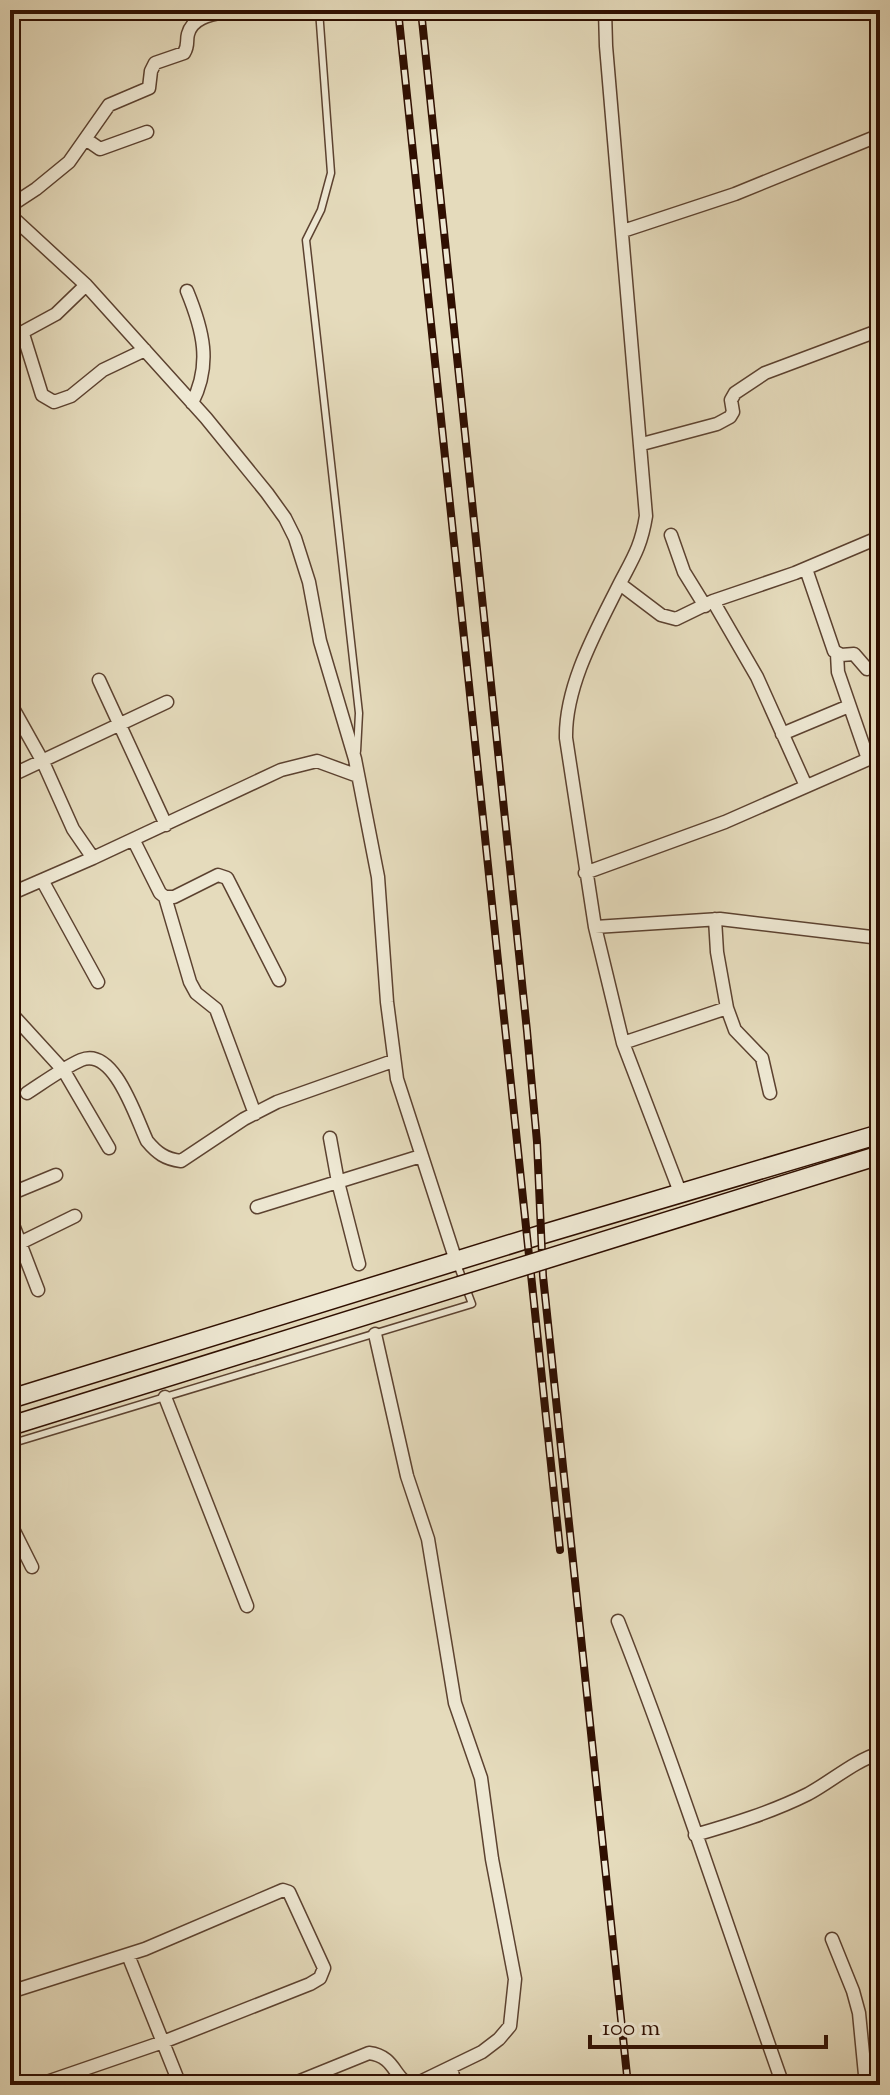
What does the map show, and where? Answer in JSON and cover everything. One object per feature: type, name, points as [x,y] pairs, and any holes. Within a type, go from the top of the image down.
[{"type":"street","points":[[10,206],[61,169],[87,140],[109,105],[149,88],[155,63],[187,50],[188,33],[194,23],[233,10]]},
{"type":"street","points":[[605,10],[646,516],[639,550],[576,680],[566,719],[568,756],[595,927],[623,1043],[680,1192]]},
{"type":"street","points":[[87,140],[100,149],[147,132]]},
{"type":"street","points":[[623,231],[735,194],[880,135]]},
{"type":"street","points":[[10,215],[86,285],[192,403],[267,493],[295,538],[309,582],[320,641],[358,771],[378,877],[393,1061],[456,1261]]},
{"type":"street","points":[[10,339],[56,314],[86,285]]},
{"type":"street","points":[[187,291],[203,335],[205,351],[201,380],[192,403]]},
{"type":"street","points":[[642,444],[725,420],[733,412],[731,400],[735,393],[765,373],[880,330]]},
{"type":"street","points":[[23,334],[42,395],[54,402],[71,396],[103,370],[145,350]]},
{"type":"street","points":[[671,535],[684,572],[749,661],[806,786]]},
{"type":"street","points":[[620,584],[669,618],[682,617],[880,537]]},
{"type":"street","points":[[585,873],[725,822],[874,756],[849,706],[838,672],[837,654],[806,569]]},
{"type":"street","points":[[837,654],[854,654],[867,669],[880,666]]},
{"type":"street","points":[[99,680],[166,825]]},
{"type":"street","points":[[10,776],[167,702]]},
{"type":"street","points":[[10,703],[43,762],[73,829],[93,858]]},
{"type":"street","points":[[782,734],[849,706]]},
{"type":"street","points":[[10,894],[134,841],[281,770],[317,761],[358,771]]},
{"type":"street","points":[[134,841],[160,893],[165,897],[190,982],[196,993],[216,1009],[255,1114]]},
{"type":"street","points":[[165,897],[174,897],[218,875],[227,878],[279,980]]},
{"type":"street","points":[[42,880],[98,982]]},
{"type":"street","points":[[595,927],[715,919],[748,920],[880,938]]},
{"type":"street","points":[[715,919],[717,952],[727,1008],[735,1030],[762,1058],[770,1093]]},
{"type":"street","points":[[623,1043],[727,1008]]},
{"type":"street","points":[[10,1012],[64,1071],[109,1148]]},
{"type":"street","points":[[27,1093],[84,1059],[95,1058],[113,1069],[147,1141],[168,1160],[181,1161],[255,1114],[307,1090],[393,1061]]},
{"type":"street","points":[[10,1399],[680,1192],[880,1134]]},
{"type":"street","points":[[330,1138],[359,1264]]},
{"type":"street","points":[[10,1426],[880,1155]]},
{"type":"street","points":[[257,1207],[421,1156]]},
{"type":"street","points":[[10,1194],[56,1175]]},
{"type":"street","points":[[20,1243],[75,1216]]},
{"type":"street","points":[[10,1217],[38,1290]]},
{"type":"street","points":[[290,2085],[369,2053],[389,2060],[403,2081],[412,2084],[482,2052],[510,2026],[515,1979],[492,1859],[481,1778],[455,1703],[431,1553],[407,1476],[375,1334]]},
{"type":"street","points":[[165,1397],[247,1606]]},
{"type":"street","points":[[10,1523],[32,1567]]},
{"type":"street","points":[[618,1621],[660,1727],[783,2085]]},
{"type":"street","points":[[695,1835],[741,1822],[806,1795],[866,1758],[880,1753]]},
{"type":"street","points":[[10,1992],[128,1955],[283,1890],[289,1892],[322,1962],[323,1974],[310,1984],[163,2042],[38,2085]]},
{"type":"street","points":[[832,1939],[859,2013],[866,2085]]},
{"type":"street","points":[[128,1955],[180,2085]]},
{"type":"street","points":[[451,2067],[455,2085]]},
{"type":"lane","points":[[319,10],[331,173],[321,210],[306,240],[359,713],[358,771]]},
{"type":"lane","points":[[10,1444],[472,1304],[456,1261]]},
{"type":"railway","points":[[398,10],[560,1550]]},
{"type":"railway","points":[[421,10],[527,1031],[537,1142],[543,1276],[628,2085]]}]
